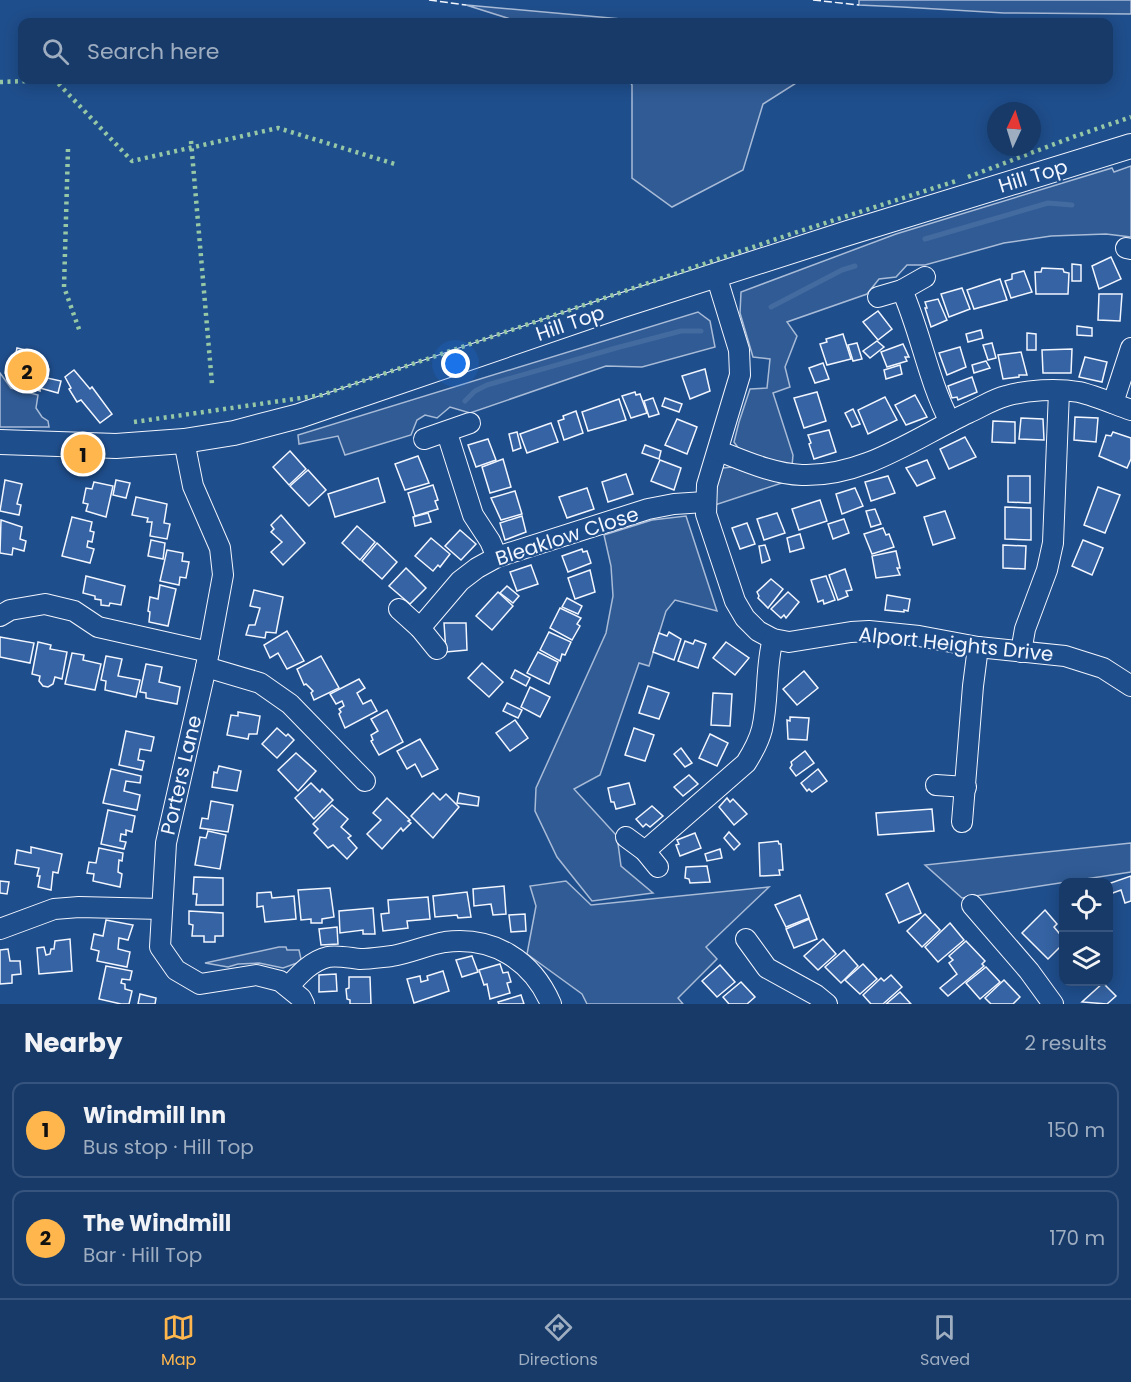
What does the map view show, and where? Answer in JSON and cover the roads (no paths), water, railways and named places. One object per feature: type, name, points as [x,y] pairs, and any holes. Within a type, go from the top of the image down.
[{"type":"main road","name":"Hill Top","points":[[0,442],[116,446],[184,441],[234,433],[299,416],[620,306],[1131,146]]},
{"type":"street","points":[[645,851],[746,763],[756,747],[762,728],[769,654],[773,639],[758,631],[745,618],[735,602],[708,524],[705,502],[707,485],[740,375],[739,350],[716,275]]},
{"type":"street","points":[[878,297],[902,290],[926,277]]},
{"type":"street","points":[[902,290],[940,404],[950,422]]},
{"type":"street","points":[[719,451],[770,470],[799,475],[823,474],[842,471],[892,454],[1004,396],[1033,392],[1079,392],[1122,406],[1131,348]]},
{"type":"street","points":[[1021,652],[1025,629],[1047,570],[1053,543],[1059,391]]},
{"type":"street","points":[[424,439],[447,433],[470,423]]},
{"type":"street","points":[[447,433],[473,515],[497,556]]},
{"type":"street","name":"Porters Lane","points":[[184,441],[193,486],[220,548],[223,574],[207,660],[166,843],[160,947],[176,970],[201,984],[256,975],[280,981],[301,998],[304,1004]]},
{"type":"street","name":"Bleaklow Close","points":[[420,628],[460,580],[497,556],[648,509],[705,502]]},
{"type":"street","points":[[0,616],[10,610],[45,604],[74,611],[98,627],[207,660],[260,683],[290,704],[365,781]]},
{"type":"street","points":[[399,609],[420,628],[437,649]]},
{"type":"street","name":"Alport Heights Drive","points":[[773,639],[789,642],[850,632],[919,636],[978,647],[1065,656],[1103,668],[1131,686]]},
{"type":"street","points":[[962,822],[978,647]]},
{"type":"street","points":[[936,785],[966,787]]},
{"type":"street","points":[[626,837],[645,851],[658,867]]},
{"type":"street","points":[[972,905],[1000,924],[1053,1004]]},
{"type":"street","points":[[0,929],[54,909],[80,907],[161,909]]},
{"type":"street","points":[[746,939],[767,968],[816,995],[827,1004]]},
{"type":"street","points":[[288,987],[309,966],[328,957],[364,959],[467,940],[513,955],[543,985],[551,1004]]},
{"type":"waterway","points":[[925,239],[1048,203],[1072,205]]},
{"type":"waterway","points":[[771,307],[842,270],[855,266]]},
{"type":"waterway","points":[[465,401],[475,391],[487,385],[681,331],[701,331]]},
{"type":"place","name":"The Windmill","points":[[27,371]]},
{"type":"place","name":"Windmill Inn","points":[[83,454]]}]
